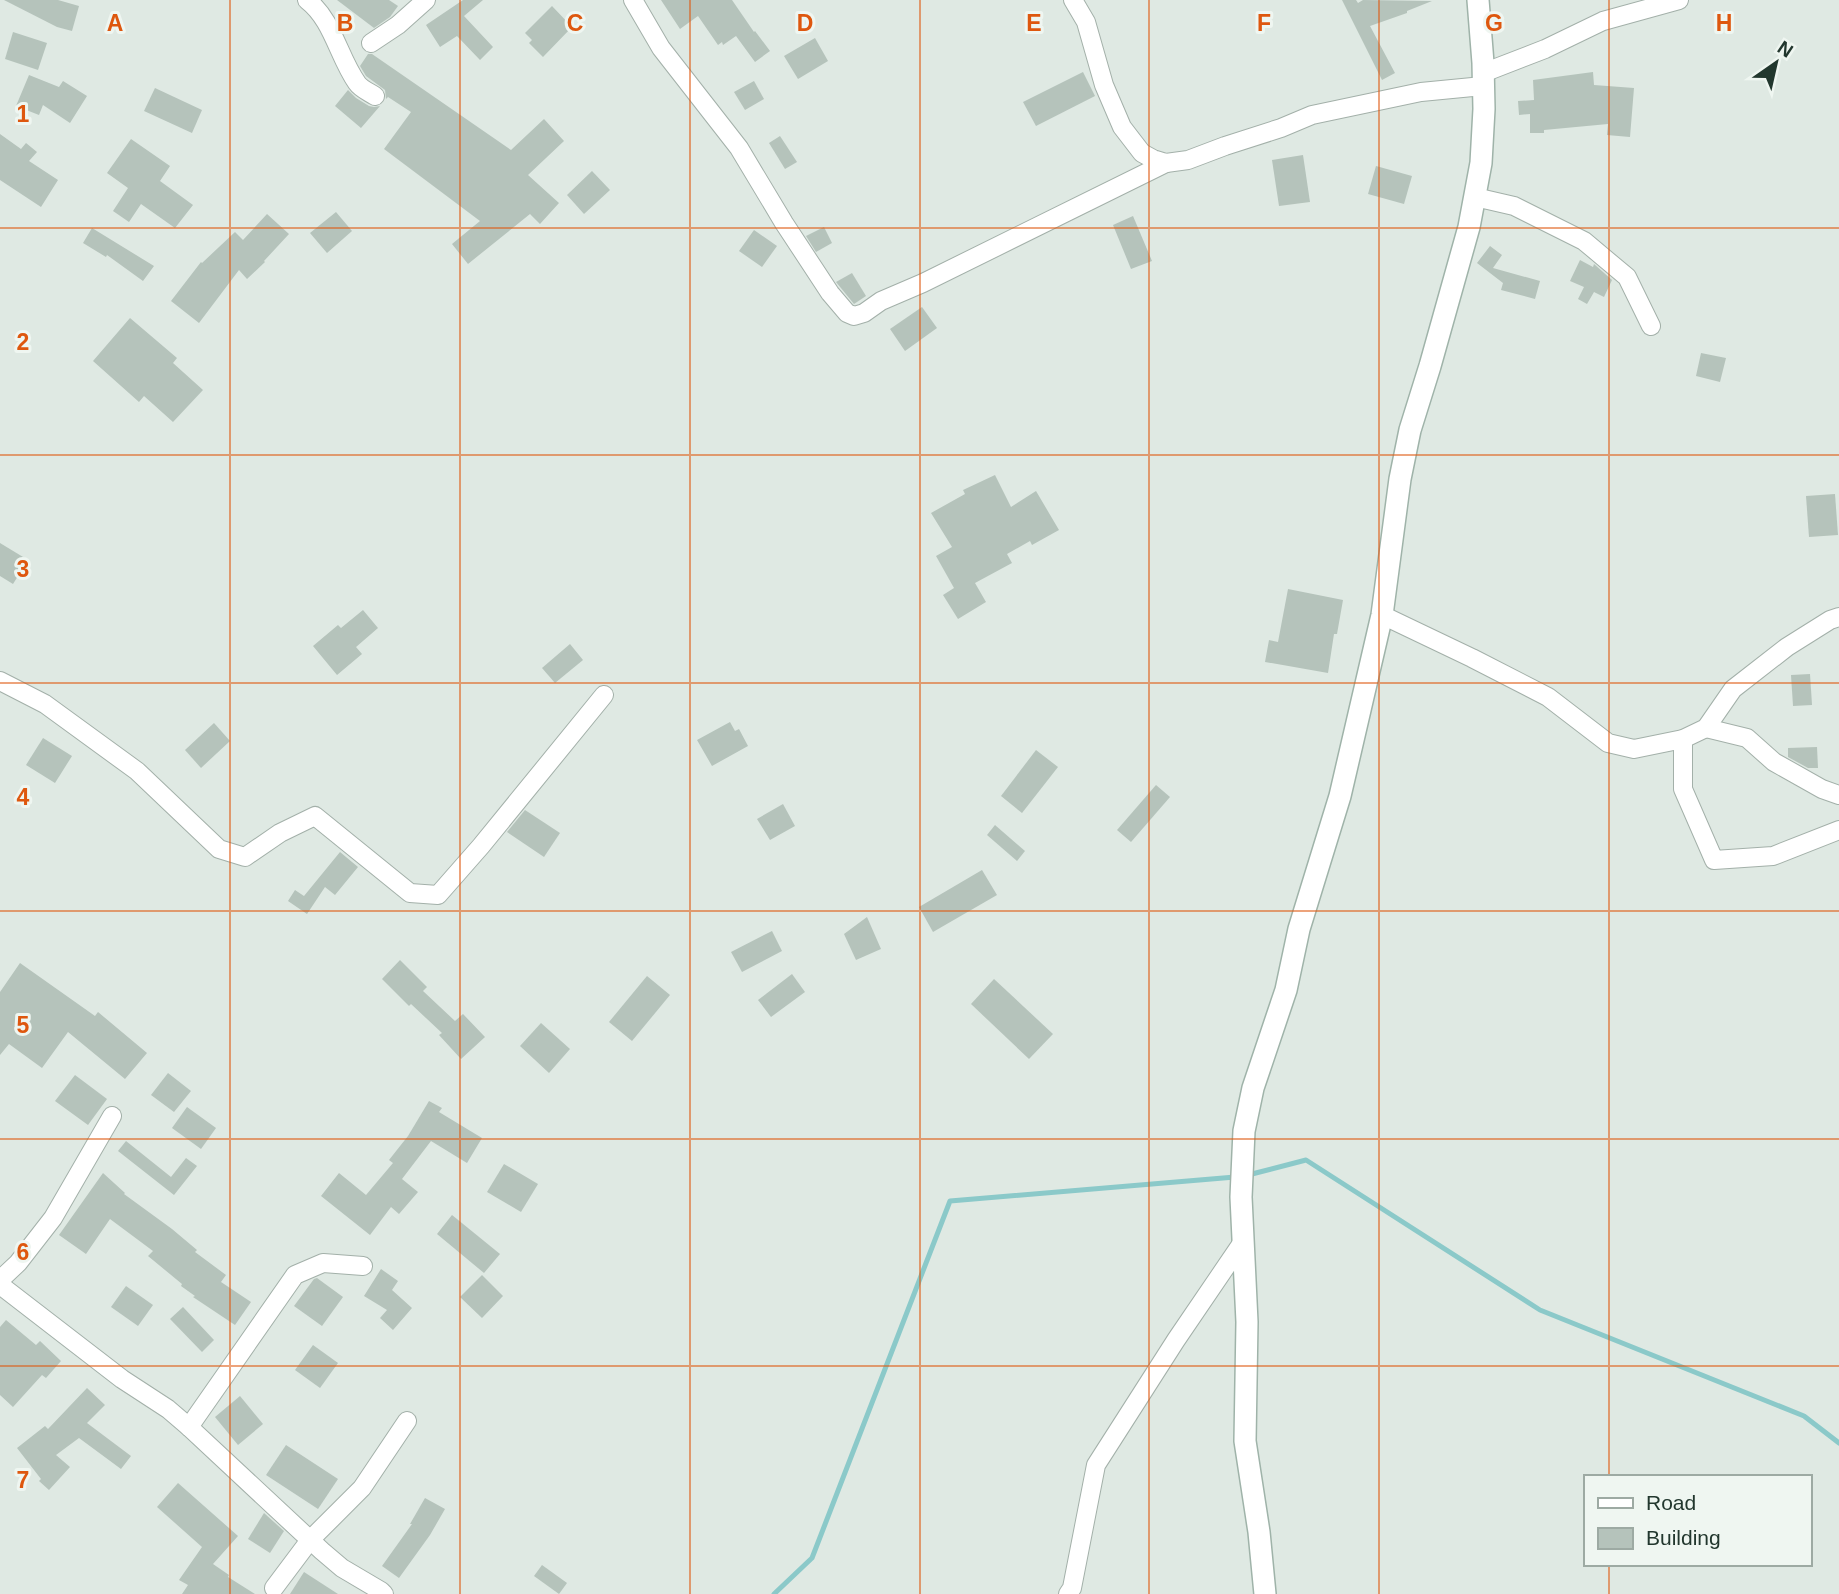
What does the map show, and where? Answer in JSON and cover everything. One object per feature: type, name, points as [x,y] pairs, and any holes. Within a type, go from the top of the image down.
[{"type":"street","points":[[307,0],[327,23],[358,85],[375,96]]},
{"type":"street","points":[[371,44],[426,0]]},
{"type":"street","points":[[633,0],[661,48],[738,148],[830,293],[847,313],[854,316],[864,313],[881,300],[923,283],[1166,163],[1188,160],[1312,115],[1483,79],[1603,21],[1679,0]]},
{"type":"street","points":[[1073,0],[1086,22],[1104,85],[1122,127],[1142,153],[1166,163]]},
{"type":"street","points":[[1265,1594],[1245,1441],[1247,1322],[1241,1197],[1244,1131],[1253,1088],[1286,990],[1299,929],[1340,796],[1382,615],[1400,479],[1410,430],[1469,227],[1481,163],[1483,79],[1478,0]]},
{"type":"street","points":[[1475,197],[1514,206],[1584,241],[1627,277],[1651,326]]},
{"type":"street","points":[[1382,615],[1548,697],[1608,743],[1634,750],[1682,738],[1706,728],[1733,689],[1787,648],[1839,617]]},
{"type":"street","points":[[0,681],[45,704],[137,771],[219,849],[245,857],[280,833],[315,816],[410,893],[438,895],[604,695]]},
{"type":"street","points":[[1706,728],[1747,738],[1774,762],[1822,789],[1839,795]]},
{"type":"street","points":[[1682,738],[1683,789],[1714,860],[1773,856],[1839,830]]},
{"type":"street","points":[[112,1116],[53,1218],[0,1282],[122,1379],[167,1409],[342,1568],[384,1594]]},
{"type":"street","points":[[1068,1594],[1072,1588],[1096,1465],[1175,1339],[1242,1243]]},
{"type":"street","points":[[189,1427],[295,1275],[323,1263],[363,1266]]},
{"type":"street","points":[[274,1588],[310,1540],[362,1488],[407,1421]]},
{"type":"building","points":[[4,0],[58,0],[79,6],[72,31],[57,27]]},
{"type":"building","points":[[337,0],[389,0],[398,6],[390,17],[374,28]]},
{"type":"building","points":[[463,0],[483,0],[464,16],[493,47],[480,60],[457,36],[440,47],[426,25]]},
{"type":"building","points":[[661,0],[732,0],[770,51],[755,62],[736,36],[723,45],[722,42],[718,45],[698,16],[680,29]]},
{"type":"building","points":[[1342,0],[1356,0],[1358,3],[1363,0],[1432,1],[1370,26],[1395,73],[1382,80]]},
{"type":"building","points":[[552,6],[572,27],[543,57],[529,43],[532,40],[525,33]]},
{"type":"building","points":[[13,32],[47,43],[38,70],[5,59]]},
{"type":"building","points":[[815,38],[828,61],[798,79],[784,56]]},
{"type":"building","points":[[368,54],[372,54],[511,150],[544,119],[564,141],[528,175],[559,203],[540,224],[530,214],[468,264],[452,244],[480,221],[384,149],[411,112],[388,97],[386,99],[385,90],[366,76],[360,66]]},
{"type":"building","points":[[1083,72],[1095,96],[1036,126],[1023,102]]},
{"type":"building","points":[[1593,72],[1594,85],[1634,88],[1630,137],[1607,135],[1608,124],[1530,133],[1530,114],[1519,115],[1518,101],[1534,100],[1533,80]]},
{"type":"building","points":[[29,75],[59,87],[63,81],[87,96],[70,123],[43,105],[39,115],[16,106]]},
{"type":"building","points":[[754,81],[764,99],[745,110],[734,92]]},
{"type":"building","points":[[155,88],[202,110],[192,133],[144,111]]},
{"type":"building","points":[[348,90],[369,106],[380,106],[361,128],[335,106]]},
{"type":"building","points":[[0,134],[21,149],[26,143],[37,152],[29,161],[58,180],[41,207],[0,180]]},
{"type":"building","points":[[780,136],[797,162],[785,169],[769,143]]},
{"type":"building","points":[[131,139],[170,166],[160,181],[193,205],[175,228],[141,204],[129,222],[113,211],[128,188],[107,173]]},
{"type":"building","points":[[1303,155],[1310,202],[1279,206],[1272,160]]},
{"type":"building","points":[[1376,166],[1412,176],[1404,204],[1368,194]]},
{"type":"building","points":[[592,171],[610,190],[584,214],[567,195]]},
{"type":"building","points":[[336,212],[352,231],[327,253],[310,233]]},
{"type":"building","points":[[267,214],[289,234],[247,279],[239,270],[199,323],[171,301],[201,262],[235,232],[243,240]]},
{"type":"building","points":[[1133,216],[1152,261],[1131,269],[1113,225]]},
{"type":"building","points":[[824,227],[832,243],[816,252],[806,236]]},
{"type":"building","points":[[92,228],[154,266],[143,281],[107,255],[106,257],[83,243]]},
{"type":"building","points":[[754,230],[777,246],[762,267],[739,251]]},
{"type":"building","points":[[1490,246],[1502,255],[1493,268],[1540,281],[1535,299],[1501,290],[1503,283],[1477,263]]},
{"type":"building","points":[[1580,260],[1593,267],[1594,264],[1612,280],[1604,297],[1594,292],[1587,304],[1578,299],[1584,287],[1570,281]]},
{"type":"building","points":[[852,273],[866,296],[854,304],[836,282]]},
{"type":"building","points":[[922,307],[937,328],[905,351],[890,329]]},
{"type":"building","points":[[130,318],[177,358],[173,363],[203,390],[173,422],[144,396],[139,402],[93,361]]},
{"type":"building","points":[[1701,353],[1726,358],[1720,382],[1696,376]]},
{"type":"building","points":[[995,475],[1011,507],[1036,491],[1059,530],[1032,545],[1030,541],[1007,554],[1012,563],[975,583],[986,602],[958,619],[943,595],[954,588],[936,556],[952,547],[931,513],[965,494],[963,490]]},
{"type":"building","points":[[1835,494],[1838,535],[1809,537],[1806,496]]},
{"type":"building","points":[[0,543],[28,560],[13,584],[0,576]]},
{"type":"building","points":[[1288,589],[1343,600],[1328,673],[1265,662],[1269,640],[1278,642]]},
{"type":"building","points":[[363,610],[378,628],[356,647],[362,654],[337,675],[313,646],[338,625],[341,628]]},
{"type":"building","points":[[570,644],[583,660],[555,683],[542,668]]},
{"type":"building","points":[[1810,674],[1812,705],[1793,706],[1791,675]]},
{"type":"building","points":[[730,722],[735,731],[739,729],[748,746],[712,766],[697,740]]},
{"type":"building","points":[[214,723],[230,741],[201,768],[185,750]]},
{"type":"building","points":[[43,738],[72,756],[55,783],[26,765]]},
{"type":"building","points":[[1817,747],[1818,768],[1808,768],[1788,757],[1788,748]]},
{"type":"building","points":[[1036,750],[1058,767],[1022,813],[1001,796]]},
{"type":"building","points":[[1156,785],[1170,797],[1131,842],[1117,830]]},
{"type":"building","points":[[783,804],[795,826],[770,840],[757,819]]},
{"type":"building","points":[[525,810],[560,833],[544,857],[507,832]]},
{"type":"building","points":[[995,825],[1025,851],[1017,861],[987,835]]},
{"type":"building","points":[[340,852],[358,867],[335,895],[325,887],[307,914],[288,901],[295,890],[304,896]]},
{"type":"building","points":[[982,870],[997,895],[933,932],[919,907]]},
{"type":"building","points":[[867,917],[881,949],[856,960],[844,934]]},
{"type":"building","points":[[772,931],[782,951],[742,972],[731,952]]},
{"type":"building","points":[[400,960],[427,987],[423,991],[455,1021],[463,1014],[485,1037],[461,1059],[439,1035],[442,1033],[382,979]]},
{"type":"building","points":[[20,963],[95,1016],[98,1012],[147,1053],[125,1079],[68,1032],[42,1068],[9,1044],[0,1055],[0,992]]},
{"type":"building","points":[[792,974],[805,992],[771,1017],[758,1000]]},
{"type":"building","points":[[647,976],[670,995],[632,1041],[609,1022]]},
{"type":"building","points":[[994,979],[1053,1034],[1029,1059],[971,1004]]},
{"type":"building","points":[[541,1023],[570,1049],[549,1073],[520,1046]]},
{"type":"building","points":[[168,1073],[191,1091],[174,1112],[151,1095]]},
{"type":"building","points":[[75,1075],[107,1099],[88,1125],[55,1101]]},
{"type":"building","points":[[429,1101],[442,1108],[439,1112],[482,1138],[467,1163],[431,1141],[402,1179],[418,1192],[399,1214],[391,1207],[370,1235],[321,1196],[339,1173],[366,1195],[393,1163],[389,1160],[408,1136]]},
{"type":"building","points":[[187,1107],[216,1128],[201,1149],[172,1128]]},
{"type":"building","points":[[126,1141],[171,1177],[186,1158],[197,1166],[174,1195],[118,1151]]},
{"type":"building","points":[[504,1164],[538,1184],[521,1212],[487,1192]]},
{"type":"building","points":[[103,1173],[124,1194],[172,1229],[197,1250],[195,1252],[226,1275],[221,1282],[251,1302],[235,1325],[193,1297],[195,1296],[148,1256],[153,1251],[110,1219],[86,1254],[59,1235]]},
{"type":"building","points":[[452,1215],[500,1254],[484,1273],[437,1234]]},
{"type":"building","points":[[381,1269],[398,1281],[392,1290],[412,1308],[393,1330],[380,1318],[387,1310],[364,1296]]},
{"type":"building","points":[[482,1275],[503,1296],[482,1318],[460,1297]]},
{"type":"building","points":[[317,1278],[343,1297],[322,1326],[294,1306]]},
{"type":"building","points":[[126,1286],[153,1305],[138,1326],[111,1307]]},
{"type":"building","points":[[183,1307],[214,1340],[202,1352],[170,1319]]},
{"type":"building","points":[[6,1320],[36,1345],[40,1341],[61,1361],[46,1378],[42,1375],[13,1407],[0,1395],[0,1327]]},
{"type":"building","points":[[313,1345],[338,1363],[320,1388],[295,1370]]},
{"type":"building","points":[[87,1388],[105,1405],[87,1423],[131,1456],[121,1469],[79,1438],[56,1455],[70,1467],[49,1490],[39,1481],[41,1479],[17,1448],[45,1426],[48,1429]]},
{"type":"building","points":[[240,1396],[263,1424],[238,1445],[215,1417]]},
{"type":"building","points":[[286,1445],[338,1479],[318,1509],[266,1475]]},
{"type":"building","points":[[178,1483],[238,1536],[213,1564],[255,1594],[182,1594],[188,1585],[179,1580],[202,1547],[157,1507]]},
{"type":"building","points":[[425,1498],[445,1509],[399,1578],[382,1566],[412,1524]]},
{"type":"building","points":[[264,1513],[284,1531],[270,1553],[248,1539]]},
{"type":"building","points":[[542,1565],[567,1583],[559,1594],[534,1576]]},
{"type":"building","points":[[304,1572],[338,1594],[290,1594]]},
{"type":"waterway","points":[[1248,1175],[1306,1160],[1540,1310],[1804,1416],[1839,1443]]},
{"type":"waterway","points":[[774,1594],[812,1558],[950,1201],[1235,1177]]}]
